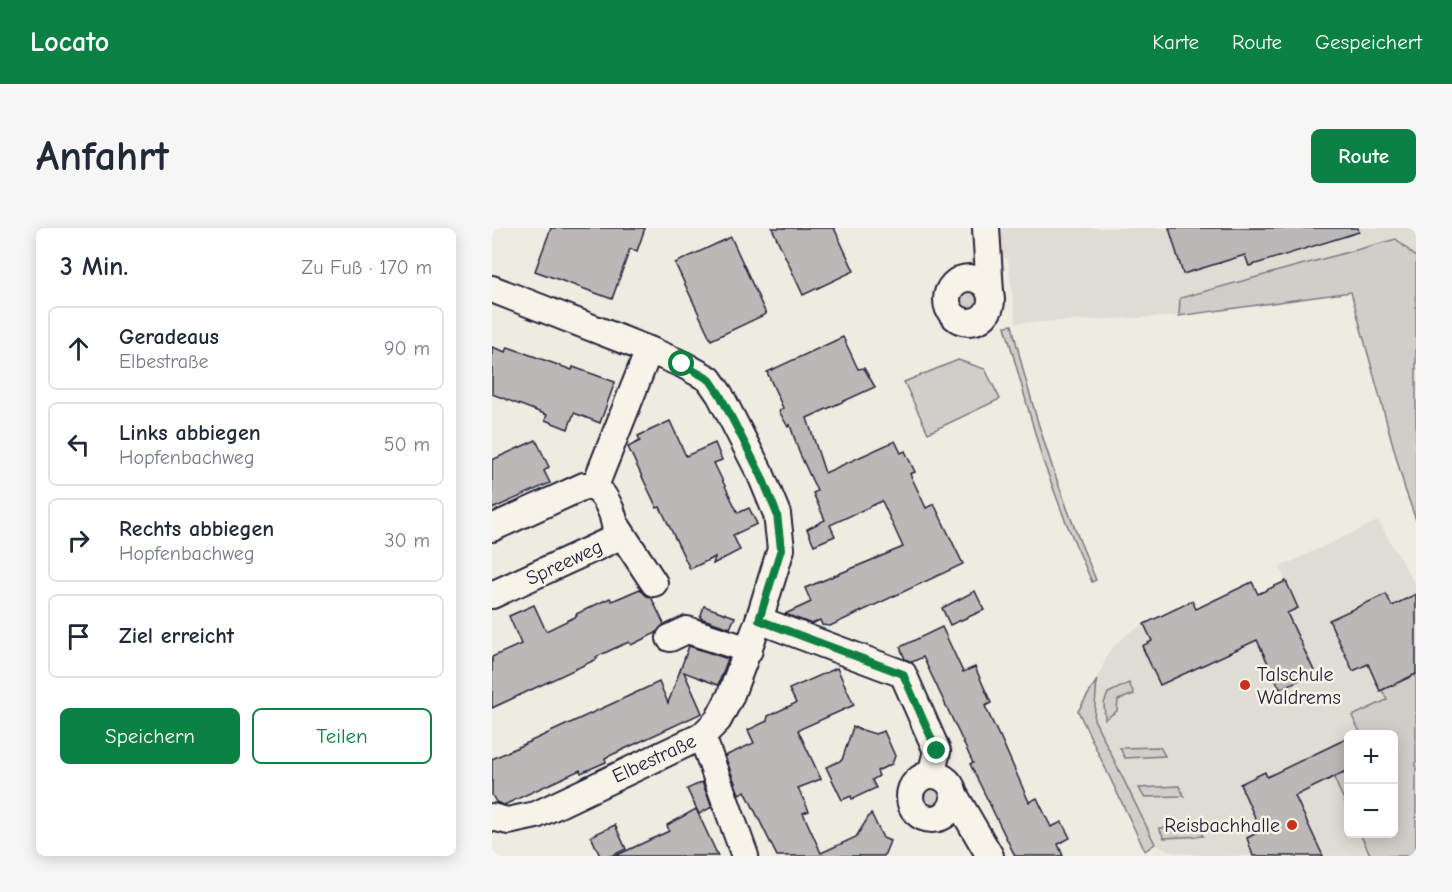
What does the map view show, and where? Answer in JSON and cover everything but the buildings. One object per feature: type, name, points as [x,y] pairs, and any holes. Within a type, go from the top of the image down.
[{"type":"street","points":[[986,228],[990,292]]},
{"type":"street","name":"Elbestraße","points":[[492,289],[649,350],[682,364],[710,380],[730,412],[777,514],[781,549],[749,650],[718,720],[702,736],[536,815],[508,821],[492,817]]},
{"type":"street","points":[[492,528],[584,486],[595,486],[649,350]]},
{"type":"street","name":"Spreeweg","points":[[492,595],[616,538],[616,525],[604,495],[595,486]]},
{"type":"street","points":[[616,525],[654,583]]},
{"type":"street","points":[[759,620],[903,674],[937,751],[931,775]]},
{"type":"street","points":[[670,638],[687,630],[749,650]]},
{"type":"street","points":[[702,736],[745,856]]},
{"type":"street","points":[[955,796],[951,810],[940,818],[927,819],[915,812],[910,799],[913,785],[918,780],[938,775],[950,783],[955,796],[990,856]]},
{"type":"shaded area","points":[[974,228],[1416,228],[1416,257],[1396,239],[1180,298],[1179,316],[1016,323],[1008,258],[968,263],[975,251]]},
{"type":"shaded area","points":[[1396,239],[1416,257],[1416,520],[1405,489],[1351,292],[1179,316],[1180,298]]},
{"type":"shaded area","points":[[969,288],[979,292],[983,302],[979,312],[969,316],[959,312],[955,302],[959,292]]},
{"type":"shaded area","points":[[1012,325],[1028,390],[1048,454],[1070,518],[1096,580],[1092,582],[1065,520],[1042,458],[1005,326]]},
{"type":"shaded area","points":[[958,360],[985,369],[1000,399],[928,433],[904,382]]},
{"type":"shaded area","name":"Talschule Waldrems","points":[[1378,521],[1416,586],[1416,674],[1382,690],[1387,700],[1352,716],[1359,730],[1344,730],[1344,772],[1334,778],[1344,799],[1344,838],[1363,838],[1371,856],[1206,856],[1172,852],[1155,844],[1094,719],[1097,680],[1109,651],[1127,634],[1192,601],[1196,609],[1252,582],[1258,594],[1285,581],[1280,567]]},
{"type":"shaded area","points":[[1416,674],[1416,856],[1371,856],[1362,838],[1398,838],[1398,730],[1359,730],[1352,716],[1387,700],[1382,690]]},
{"type":"shaded area","points":[[1097,680],[1094,719],[1155,844],[1145,851],[1078,711]]},
{"type":"shaded area","points":[[1129,683],[1134,694],[1118,700],[1117,711],[1105,719],[1104,703],[1108,693]]},
{"type":"shaded area","points":[[1160,747],[1165,756],[1125,758],[1120,748]]},
{"type":"shaded area","points":[[1344,772],[1344,800],[1334,778]]},
{"type":"shaded area","points":[[932,783],[942,787],[946,797],[942,807],[932,811],[922,807],[918,797],[922,787]]},
{"type":"shaded area","points":[[1179,786],[1184,796],[1144,797],[1139,788]]},
{"type":"shaded area","points":[[1199,827],[1203,836],[1164,838],[1159,828]]},
{"type":"place","name":"Talschule Waldrems","points":[[1245,685]]},
{"type":"place","name":"Reisbachhalle","points":[[1292,825]]},
{"type":"route","points":[[682,364],[710,380],[720,395],[761,475],[777,514],[781,549],[759,620],[903,674],[937,751]]}]
